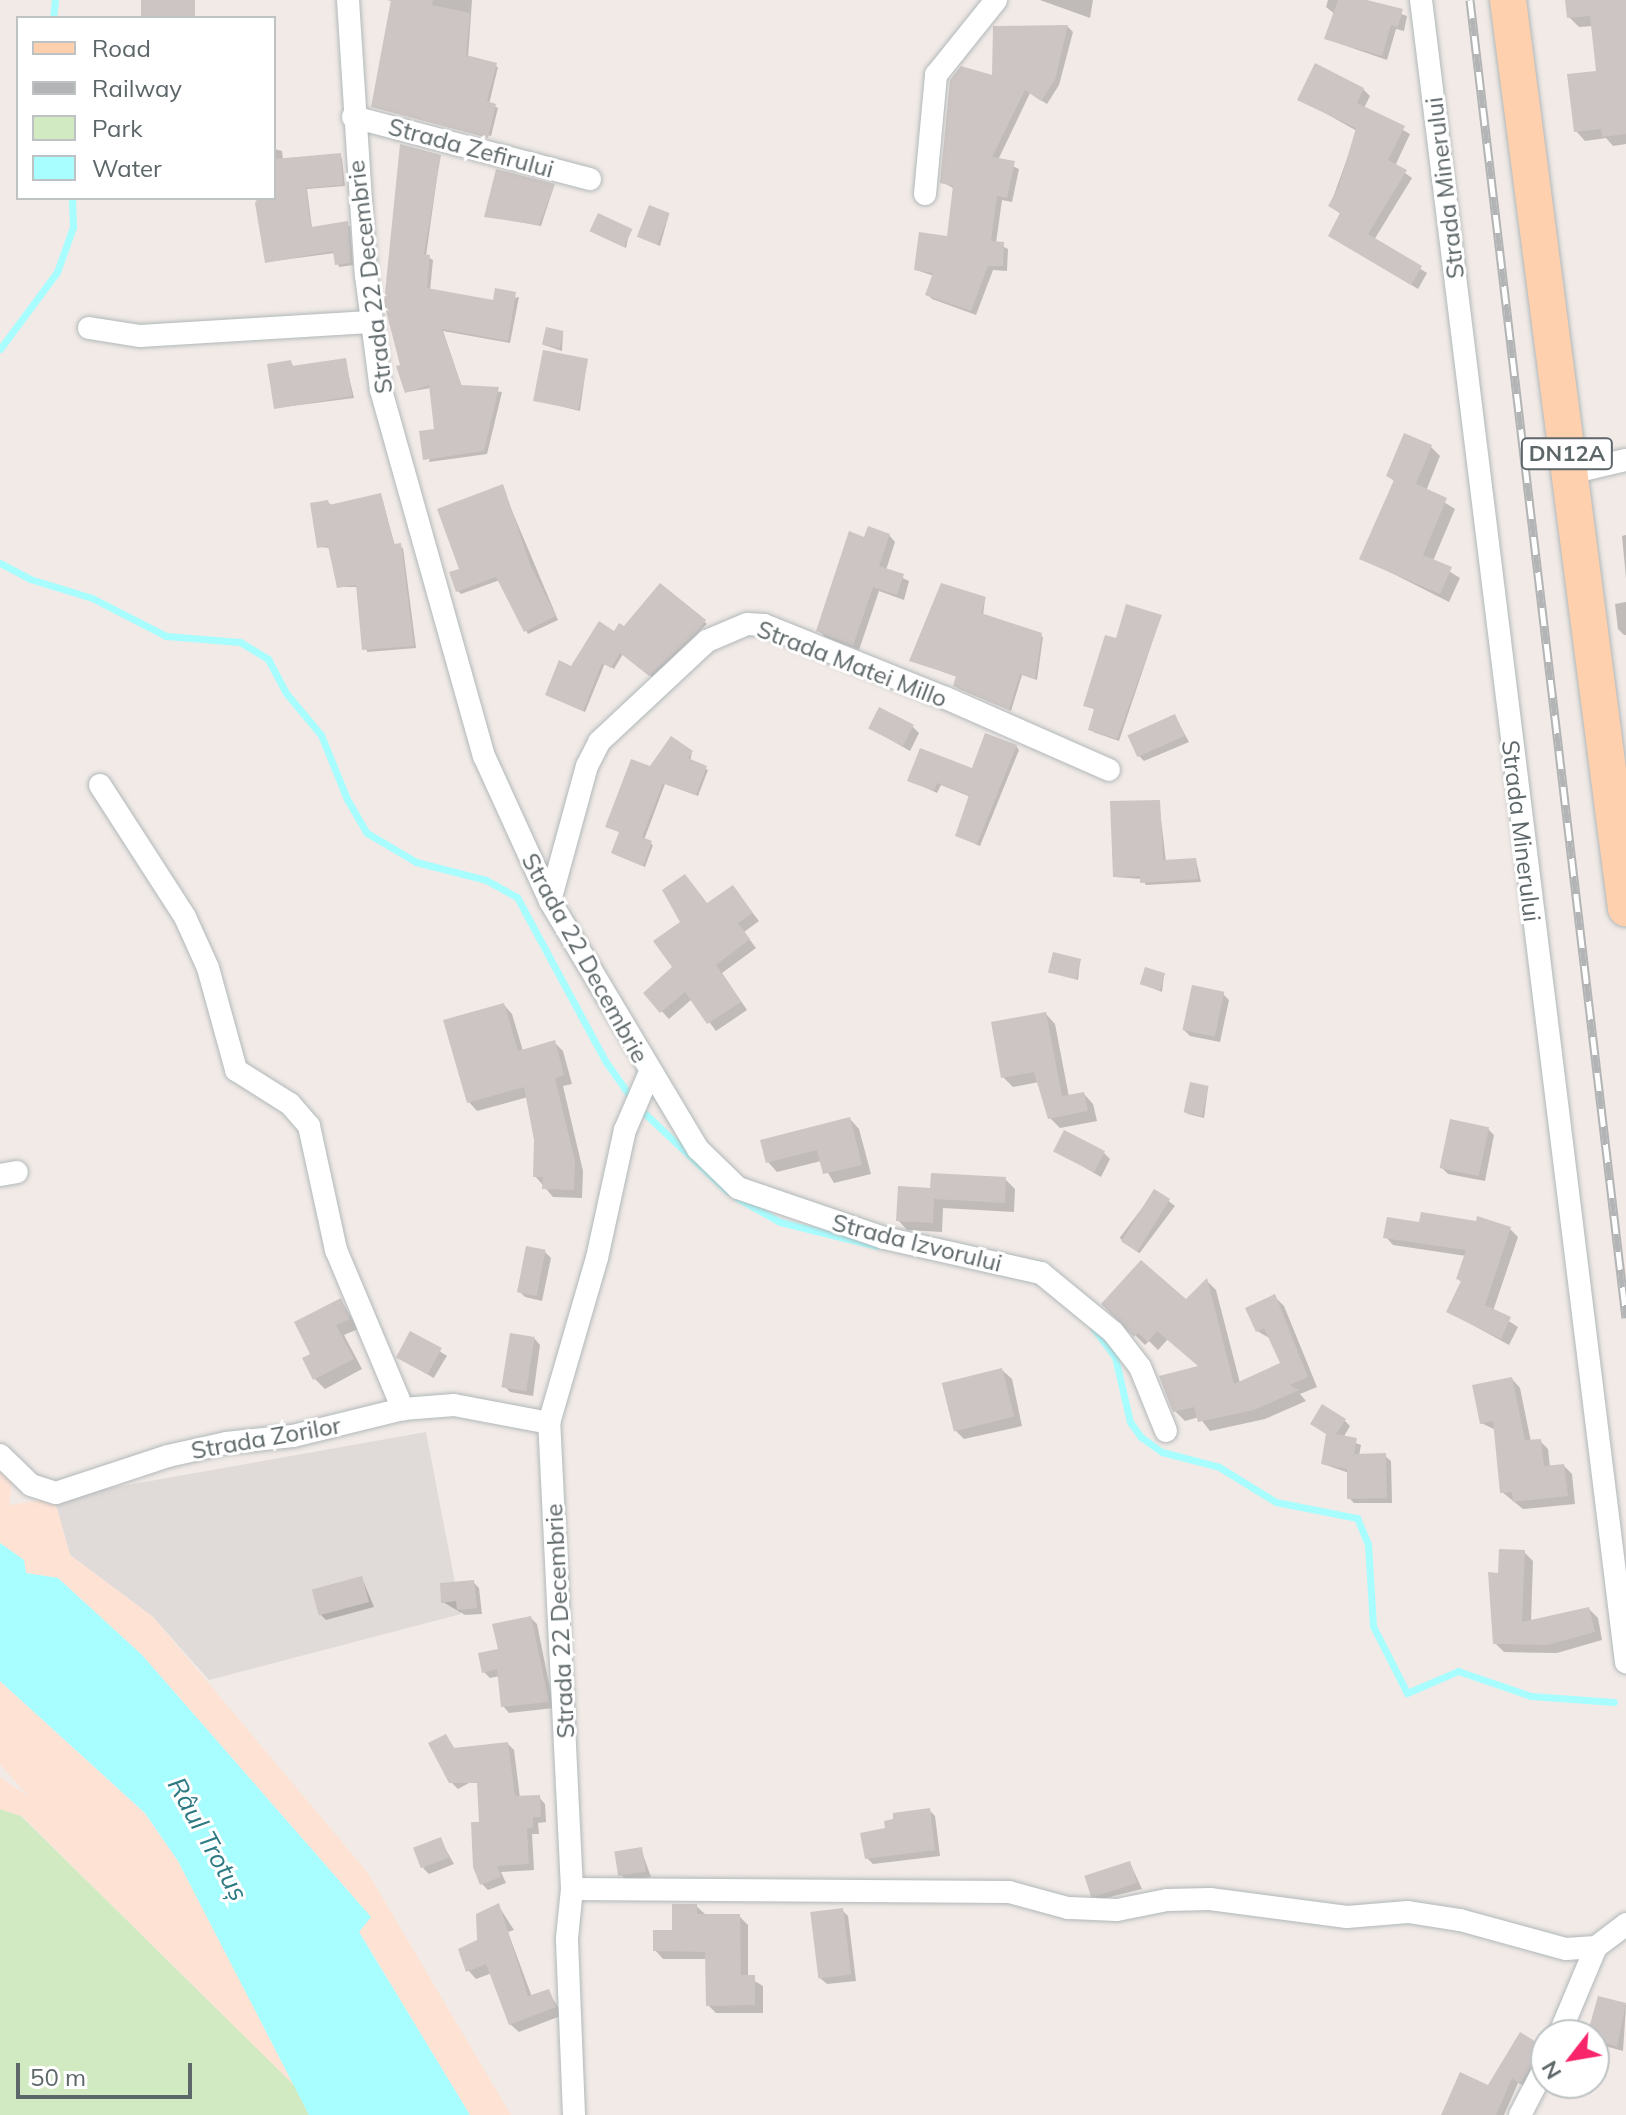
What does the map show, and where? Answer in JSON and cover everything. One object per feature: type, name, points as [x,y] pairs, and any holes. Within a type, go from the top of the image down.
[{"type":"main road","name":"DN12A","points":[[1508,0],[1626,908]]},
{"type":"street","name":"Strada 22 Decembrie","points":[[348,0],[353,117],[370,322],[392,434],[470,712],[497,792],[550,901],[650,1072],[637,1104],[549,1423],[572,1889],[567,1938],[574,2115]]},
{"type":"street","points":[[925,194],[936,75],[996,0]]},
{"type":"street","name":"Strada Minerului","points":[[1421,0],[1626,1662]]},
{"type":"street","name":"Strada Zefirului","points":[[353,117],[590,179]]},
{"type":"street","points":[[89,328],[140,336],[370,322]]},
{"type":"street","points":[[1570,473],[1626,460]]},
{"type":"street","name":"Strada Matei Millo","points":[[550,901],[587,766],[599,742],[707,641],[747,624],[764,625],[946,698],[1109,770]]},
{"type":"street","points":[[100,785],[185,917],[208,968],[236,1070],[290,1104],[309,1126],[336,1250],[403,1409]]},
{"type":"street","name":"Strada Izvorului","points":[[650,1072],[698,1149],[738,1188],[884,1238],[1041,1273],[1063,1287],[1113,1332],[1140,1367],[1166,1431]]},
{"type":"street","name":"Strada Zorilor","points":[[0,1455],[31,1485],[56,1493],[168,1456],[226,1443],[293,1436],[403,1409],[454,1405],[549,1423]]},
{"type":"street","points":[[572,1889],[1009,1892],[1068,1908],[1117,1910],[1167,1900],[1210,1899],[1347,1917],[1408,1912],[1460,1920],[1566,1949],[1596,1947]]},
{"type":"street","points":[[1566,2019],[1596,1947],[1626,1924]]},
{"type":"street","points":[[1520,2115],[1530,2096]]},
{"type":"shaded area","points":[[426,1432],[461,1614],[209,1680],[153,1617],[70,1555],[54,1498]]},
{"type":"green space","points":[[0,1809],[21,1816],[294,2085],[309,2115],[0,2115]]},
{"type":"sand","points":[[0,1465],[13,1477],[9,1505],[54,1498],[70,1555],[153,1617],[368,1873],[511,2115],[470,2115],[359,1931],[370,1916],[142,1655],[58,1578],[26,1573],[24,1560],[0,1543]]},
{"type":"sand","points":[[0,1681],[144,1813],[178,1861],[294,2085],[22,1816],[0,1809],[0,1777],[29,1797],[0,1764]]},
{"type":"water","name":"Râul Trotuș","points":[[0,1543],[24,1560],[26,1573],[58,1578],[142,1655],[371,1917],[359,1932],[470,2115],[309,2115],[178,1861],[145,1813],[0,1681]]},
{"type":"building","points":[[141,0],[195,0],[195,16],[141,16]]},
{"type":"building","points":[[391,0],[433,0],[432,5],[470,13],[466,55],[497,63],[487,101],[496,104],[488,138],[371,107]]},
{"type":"building","points":[[1338,0],[1367,0],[1403,9],[1398,27],[1391,25],[1382,56],[1324,39]]},
{"type":"building","points":[[1565,0],[1626,0],[1626,134],[1602,137],[1601,129],[1574,132],[1567,74],[1596,71],[1590,16],[1567,18]]},
{"type":"building","points":[[1068,25],[1055,80],[1041,101],[1025,90],[992,157],[1015,161],[1007,198],[997,196],[991,241],[1004,242],[1003,266],[988,266],[971,311],[925,295],[933,273],[914,270],[919,232],[947,236],[953,186],[940,183],[950,80],[961,66],[992,75],[993,26]]},
{"type":"building","points":[[1315,63],[1364,88],[1357,103],[1405,126],[1388,160],[1407,170],[1368,234],[1422,266],[1411,285],[1328,236],[1340,213],[1328,206],[1339,186],[1356,128],[1297,100]]},
{"type":"building","points":[[400,144],[441,155],[424,254],[430,255],[427,288],[493,300],[495,288],[516,292],[508,341],[442,329],[461,385],[499,387],[484,451],[423,460],[419,431],[434,429],[429,385],[405,393],[396,366],[400,365],[384,303]]},
{"type":"building","points":[[341,153],[343,185],[306,188],[311,227],[348,221],[351,263],[335,265],[333,251],[265,263],[255,203],[257,200],[276,200],[276,159]]},
{"type":"building","points":[[496,169],[555,184],[539,225],[484,217]]},
{"type":"building","points":[[649,205],[670,213],[657,245],[637,237]]},
{"type":"building","points":[[598,213],[632,229],[624,247],[590,231]]},
{"type":"building","points":[[546,327],[564,331],[559,349],[542,345]]},
{"type":"building","points":[[543,350],[588,359],[578,410],[533,401]]},
{"type":"building","points":[[346,358],[352,396],[274,409],[267,364],[291,360],[292,366]]},
{"type":"building","points":[[1404,433],[1432,445],[1416,484],[1447,498],[1423,555],[1452,567],[1440,594],[1359,559],[1394,480],[1386,476]]},
{"type":"building","points":[[503,484],[530,564],[556,616],[524,632],[496,577],[456,592],[449,572],[459,569],[437,509]]},
{"type":"building","points":[[381,493],[394,544],[401,543],[414,646],[362,650],[356,585],[337,588],[328,546],[317,548],[310,503],[328,500],[329,505]]},
{"type":"building","points":[[868,526],[890,534],[879,566],[904,574],[897,595],[873,587],[853,646],[816,631],[849,531],[864,537]]},
{"type":"building","points":[[660,583],[706,620],[698,631],[649,676],[620,653],[611,668],[602,663],[583,711],[545,695],[559,660],[571,666],[599,621],[614,631],[619,623],[624,626]]},
{"type":"building","points":[[941,583],[986,597],[981,613],[1042,633],[1035,679],[1020,674],[1009,710],[953,686],[956,676],[909,661]]},
{"type":"building","points":[[1126,604],[1162,615],[1117,739],[1088,730],[1094,709],[1083,706],[1105,635],[1116,638]]},
{"type":"building","points":[[879,707],[914,725],[903,746],[868,728]]},
{"type":"building","points":[[1175,714],[1185,736],[1137,757],[1127,735]]},
{"type":"building","points":[[985,733],[1017,745],[977,844],[955,836],[969,795],[937,783],[934,791],[907,781],[920,748],[972,768]]},
{"type":"building","points":[[671,736],[693,751],[688,758],[707,766],[696,795],[663,783],[642,837],[652,841],[643,866],[611,853],[619,832],[605,827],[631,759],[650,766]]},
{"type":"building","points":[[1160,800],[1163,860],[1196,858],[1198,879],[1140,883],[1140,876],[1113,877],[1110,801]]},
{"type":"building","points":[[685,874],[707,903],[733,885],[753,913],[738,923],[750,939],[716,965],[741,1002],[707,1024],[685,992],[660,1013],[643,993],[672,967],[653,941],[680,922],[662,890]]},
{"type":"building","points":[[1053,952],[1081,959],[1076,979],[1048,972]]},
{"type":"building","points":[[1145,967],[1165,973],[1160,990],[1140,984]]},
{"type":"building","points":[[1192,985],[1224,992],[1215,1037],[1182,1030]]},
{"type":"building","points":[[504,1003],[518,1051],[555,1040],[564,1075],[555,1078],[575,1161],[574,1190],[542,1189],[543,1177],[533,1177],[534,1140],[524,1087],[467,1103],[443,1020]]},
{"type":"building","points":[[1046,1012],[1062,1096],[1084,1092],[1088,1111],[1048,1119],[1034,1072],[1001,1078],[991,1022]]},
{"type":"building","points":[[1190,1082],[1209,1086],[1202,1116],[1184,1112]]},
{"type":"building","points":[[850,1117],[862,1165],[823,1174],[817,1150],[766,1163],[760,1140]]},
{"type":"building","points":[[1450,1119],[1489,1127],[1479,1176],[1440,1168]]},
{"type":"building","points":[[1064,1130],[1105,1151],[1094,1172],[1053,1151]]},
{"type":"building","points":[[931,1173],[1006,1177],[1005,1203],[934,1199],[933,1223],[896,1221],[898,1186],[930,1188]]},
{"type":"building","points":[[1154,1189],[1170,1199],[1137,1252],[1121,1242]]},
{"type":"building","points":[[1421,1212],[1476,1221],[1477,1216],[1511,1227],[1485,1305],[1511,1317],[1501,1339],[1446,1312],[1461,1281],[1456,1279],[1466,1250],[1383,1238],[1387,1217],[1419,1222]]},
{"type":"building","points":[[526,1246],[546,1250],[537,1296],[517,1292]]},
{"type":"building","points":[[1141,1260],[1186,1299],[1207,1278],[1234,1384],[1280,1363],[1264,1328],[1256,1332],[1245,1308],[1275,1294],[1308,1377],[1290,1385],[1299,1390],[1254,1410],[1198,1422],[1194,1407],[1173,1412],[1159,1376],[1198,1366],[1157,1331],[1148,1342],[1138,1333],[1134,1337],[1101,1304]]},
{"type":"building","points":[[341,1298],[350,1319],[336,1325],[354,1359],[313,1380],[302,1358],[310,1354],[294,1322]]},
{"type":"building","points":[[410,1331],[442,1348],[428,1374],[396,1357]]},
{"type":"building","points":[[510,1333],[535,1337],[526,1391],[501,1387]]},
{"type":"building","points":[[1002,1368],[1014,1417],[954,1432],[942,1383]]},
{"type":"building","points":[[1512,1377],[1525,1440],[1541,1439],[1544,1466],[1564,1464],[1568,1496],[1513,1502],[1512,1492],[1500,1493],[1493,1421],[1480,1424],[1472,1385]]},
{"type":"building","points":[[1322,1404],[1346,1419],[1336,1434],[1357,1438],[1354,1454],[1386,1453],[1387,1498],[1347,1499],[1347,1469],[1321,1464],[1326,1434],[1310,1424]]},
{"type":"building","points":[[1499,1549],[1525,1550],[1522,1622],[1589,1607],[1595,1632],[1547,1645],[1493,1644],[1488,1572],[1498,1573]]},
{"type":"building","points":[[362,1576],[369,1602],[319,1616],[312,1589]]},
{"type":"building","points":[[474,1580],[477,1608],[457,1610],[456,1601],[441,1603],[440,1583]]},
{"type":"building","points":[[531,1616],[549,1702],[501,1707],[497,1669],[482,1673],[478,1653],[498,1649],[492,1624]]},
{"type":"building","points":[[446,1734],[454,1748],[508,1742],[515,1796],[540,1795],[541,1817],[533,1817],[533,1828],[527,1828],[529,1864],[497,1866],[501,1877],[480,1885],[473,1867],[471,1822],[479,1822],[477,1783],[449,1783],[428,1743]]},
{"type":"building","points":[[930,1808],[935,1850],[865,1859],[860,1833],[885,1828],[884,1821],[893,1819],[893,1813]]},
{"type":"building","points":[[441,1837],[449,1858],[421,1868],[413,1848]]},
{"type":"building","points":[[642,1847],[646,1872],[618,1876],[614,1851]]},
{"type":"building","points":[[1130,1861],[1137,1883],[1091,1898],[1084,1876]]},
{"type":"building","points":[[499,1903],[528,1996],[549,1989],[556,2007],[509,2025],[486,1964],[466,1972],[458,1949],[477,1940],[476,1914]]},
{"type":"building","points":[[672,1904],[697,1904],[697,1914],[740,1914],[741,1975],[755,1975],[755,2005],[706,2006],[705,1952],[653,1951],[653,1930],[672,1930]]},
{"type":"building","points":[[843,1908],[851,1975],[818,1979],[810,1912]]},
{"type":"building","points":[[1598,1996],[1626,2003],[1617,2047],[1610,2044],[1610,2019],[1592,2019]]},
{"type":"building","points":[[1520,2032],[1530,2038],[1530,2067],[1520,2084],[1512,2078],[1496,2115],[1441,2115],[1460,2072],[1488,2085]]},
{"type":"waterway","points":[[53,16],[55,0]]},
{"type":"waterway","points":[[0,349],[57,272],[73,227],[72,200]]},
{"type":"waterway","points":[[0,563],[30,579],[92,598],[166,636],[240,642],[268,659],[286,693],[321,735],[347,799],[367,833],[416,862],[486,880],[517,897],[606,1062],[632,1099]]},
{"type":"waterway","points":[[640,1109],[727,1191]]},
{"type":"waterway","points":[[737,1198],[780,1222],[876,1246]]},
{"type":"waterway","points":[[1094,1329],[1115,1357],[1130,1422],[1141,1437],[1162,1452],[1219,1467],[1276,1502],[1357,1518],[1368,1544],[1373,1626],[1407,1693],[1458,1671],[1531,1696],[1614,1702]]},
{"type":"railway","points":[[1470,0],[1626,1318]]}]
